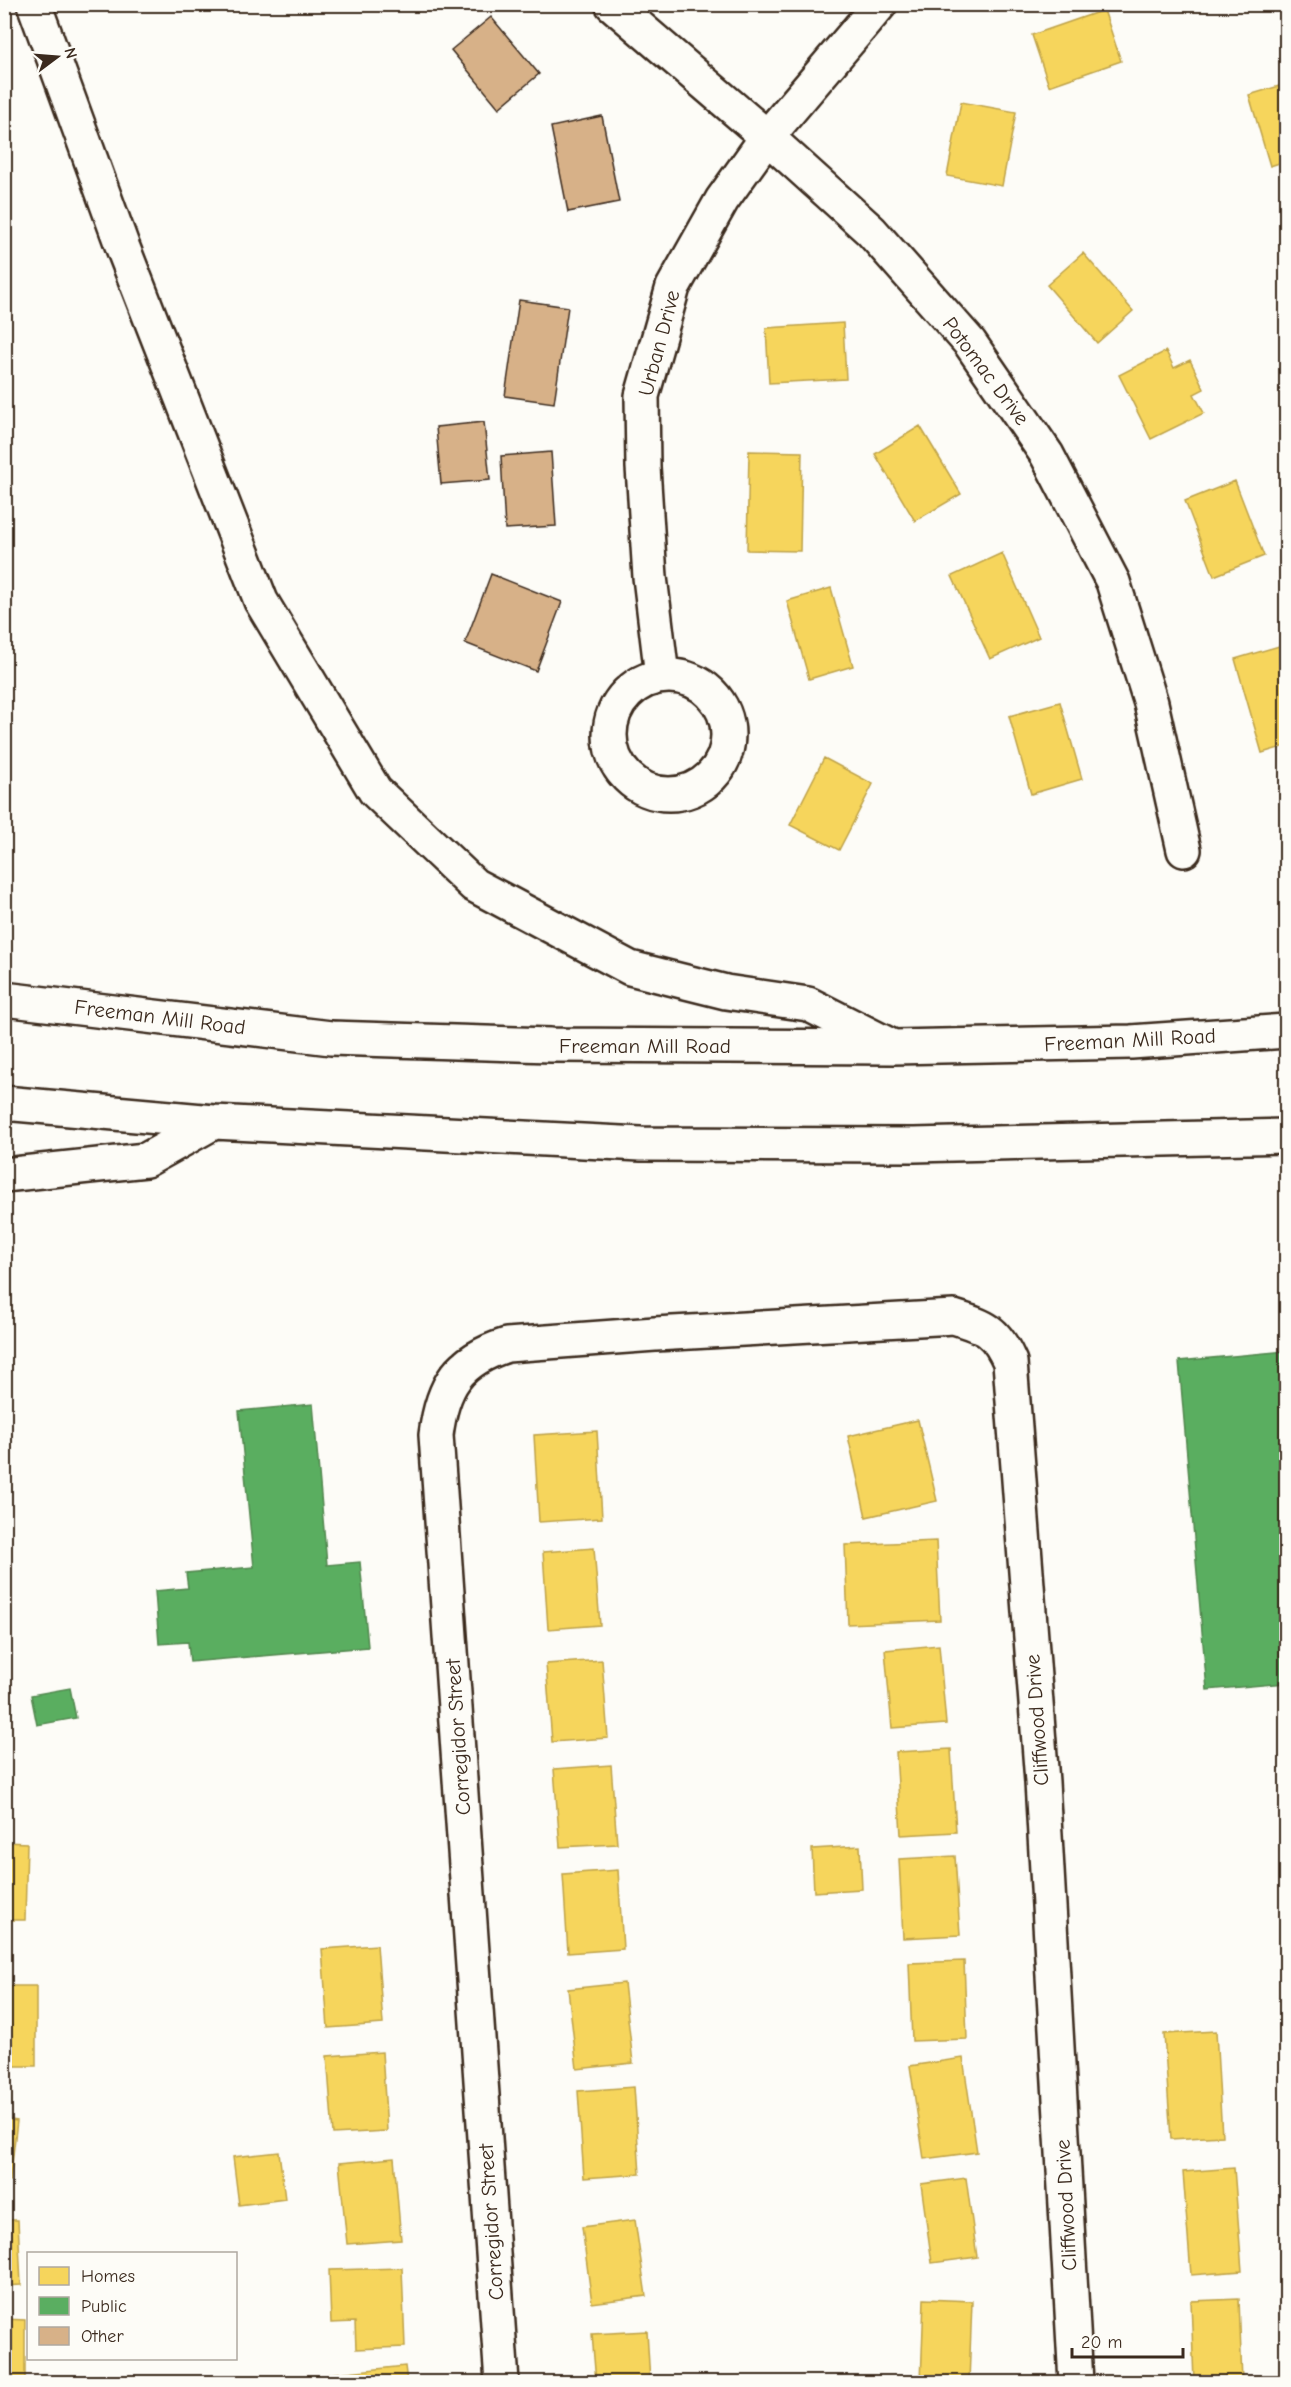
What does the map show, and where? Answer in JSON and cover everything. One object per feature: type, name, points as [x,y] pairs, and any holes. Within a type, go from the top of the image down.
[{"type":"main road","points":[[34,4],[123,248],[261,601],[375,791],[474,885],[630,968],[726,992],[808,1004],[893,1047]]},
{"type":"main road","name":"Potomac Drive","points":[[612,4],[767,137],[870,231],[970,343],[1047,455],[1113,582],[1151,703],[1184,850]]},
{"type":"main road","name":"Urban Drive","points":[[662,676],[650,577],[643,467],[642,396],[673,287],[722,200],[767,137],[880,4]]},
{"type":"main road","name":"Freeman Mill Road","points":[[14,1000],[331,1038],[551,1045],[893,1047],[1131,1042],[1287,1031]]},
{"type":"main road","points":[[4,1103],[214,1122],[641,1144],[914,1145],[1287,1136]]},
{"type":"main road","points":[[4,1175],[146,1160],[214,1122]]},
{"type":"main road","name":"Cliffwood Drive","points":[[726,1330],[954,1317],[991,1331],[1002,1343],[1010,1362],[1042,1782],[1076,2382]]},
{"type":"main road","name":"Corregidor Street","points":[[502,2382],[437,1447],[439,1408],[446,1390],[471,1362],[491,1350],[507,1345],[726,1330]]},
{"type":"building: Homes","points":[[1104,10],[1121,61],[1049,86],[1032,35]]},
{"type":"building: Homes","points":[[1286,84],[1286,161],[1270,166],[1249,95]]},
{"type":"building: Homes","points":[[961,102],[1016,112],[1002,186],[947,176]]},
{"type":"building: Homes","points":[[1083,253],[1133,311],[1097,343],[1047,285]]},
{"type":"building: Homes","points":[[843,323],[846,379],[769,383],[766,328]]},
{"type":"building: Homes","points":[[1166,351],[1174,368],[1190,360],[1204,389],[1194,394],[1204,413],[1151,439],[1119,375]]},
{"type":"building: Homes","points":[[920,426],[961,494],[915,521],[875,454]]},
{"type":"building: Homes","points":[[749,451],[802,452],[800,551],[747,550]]},
{"type":"building: Homes","points":[[1235,481],[1264,556],[1214,576],[1185,501]]},
{"type":"building: Homes","points":[[1002,553],[1039,637],[990,659],[952,576]]},
{"type":"building: Homes","points":[[831,588],[853,666],[809,679],[787,601]]},
{"type":"building: Homes","points":[[1286,644],[1286,746],[1262,753],[1235,659]]},
{"type":"building: Homes","points":[[1060,702],[1082,779],[1031,794],[1009,716]]},
{"type":"building: Homes","points":[[824,758],[873,784],[839,850],[790,825]]},
{"type":"building: Homes","points":[[918,1420],[937,1501],[866,1517],[848,1436]]},
{"type":"building: Homes","points":[[597,1431],[602,1518],[539,1522],[534,1435]]},
{"type":"building: Homes","points":[[936,1541],[940,1620],[848,1624],[845,1545]]},
{"type":"building: Homes","points":[[594,1548],[600,1625],[548,1629],[543,1552]]},
{"type":"building: Homes","points":[[939,1645],[946,1724],[892,1728],[885,1650]]},
{"type":"building: Homes","points":[[602,1660],[608,1738],[552,1742],[546,1664]]},
{"type":"building: Homes","points":[[951,1749],[956,1832],[901,1835],[896,1752]]},
{"type":"building: Homes","points":[[611,1765],[617,1844],[560,1847],[554,1769]]},
{"type":"building: Homes","points":[[4,1842],[27,1843],[25,1920],[4,1920]]},
{"type":"building: Homes","points":[[860,1846],[862,1889],[814,1892],[812,1849]]},
{"type":"building: Homes","points":[[955,1856],[960,1935],[903,1938],[899,1859]]},
{"type":"building: Homes","points":[[618,1870],[623,1949],[568,1953],[563,1874]]},
{"type":"building: Homes","points":[[377,1945],[383,2024],[328,2028],[322,1949]]},
{"type":"building: Homes","points":[[964,1961],[967,2039],[912,2041],[909,1963]]},
{"type":"building: Homes","points":[[624,1983],[633,2063],[577,2069],[568,1989]]},
{"type":"building: Homes","points":[[4,1986],[36,1986],[36,2066],[4,2066]]},
{"type":"building: Homes","points":[[1216,2031],[1222,2136],[1171,2139],[1164,2034]]},
{"type":"building: Homes","points":[[382,2052],[387,2131],[333,2134],[327,2056]]},
{"type":"building: Homes","points":[[963,2058],[977,2152],[924,2159],[910,2066]]},
{"type":"building: Homes","points":[[634,2087],[640,2174],[584,2178],[578,2091]]},
{"type":"building: Homes","points":[[4,2119],[17,2121],[10,2181],[4,2180]]},
{"type":"building: Homes","points":[[279,2152],[285,2199],[239,2205],[233,2157]]},
{"type":"building: Homes","points":[[394,2158],[401,2240],[347,2244],[339,2163]]},
{"type":"building: Homes","points":[[1234,2168],[1242,2271],[1191,2275],[1183,2172]]},
{"type":"building: Homes","points":[[966,2178],[977,2257],[932,2263],[921,2184]]},
{"type":"building: Homes","points":[[4,2220],[18,2220],[21,2285],[4,2286]]},
{"type":"building: Homes","points":[[635,2220],[646,2296],[592,2303],[582,2227]]},
{"type":"building: Homes","points":[[402,2268],[405,2347],[356,2349],[355,2322],[331,2323],[329,2270]]},
{"type":"building: Homes","points":[[924,2299],[972,2301],[969,2382],[921,2382]]},
{"type":"building: Homes","points":[[1239,2299],[1242,2382],[1194,2382],[1191,2301]]},
{"type":"building: Homes","points":[[4,2319],[25,2320],[25,2382],[4,2382]]},
{"type":"building: Homes","points":[[647,2331],[650,2382],[596,2382],[592,2334]]},
{"type":"building: Homes","points":[[405,2366],[407,2382],[330,2382],[329,2374]]},
{"type":"building: Public","points":[[1286,1351],[1286,1683],[1207,1690],[1179,1361]]},
{"type":"building: Public","points":[[313,1404],[327,1565],[360,1562],[368,1647],[190,1662],[188,1642],[159,1644],[155,1591],[188,1588],[186,1573],[254,1567],[239,1411]]},
{"type":"building: Public","points":[[70,1688],[76,1718],[37,1725],[31,1695]]},
{"type":"building: Other","points":[[491,17],[539,74],[499,108],[451,50]]},
{"type":"building: Other","points":[[602,116],[619,202],[568,212],[551,127]]},
{"type":"building: Other","points":[[519,300],[568,307],[554,403],[505,396]]},
{"type":"building: Other","points":[[484,422],[490,480],[441,484],[436,427]]},
{"type":"building: Other","points":[[551,452],[556,526],[505,529],[501,456]]},
{"type":"building: Other","points":[[491,574],[562,602],[536,671],[465,643]]}]
